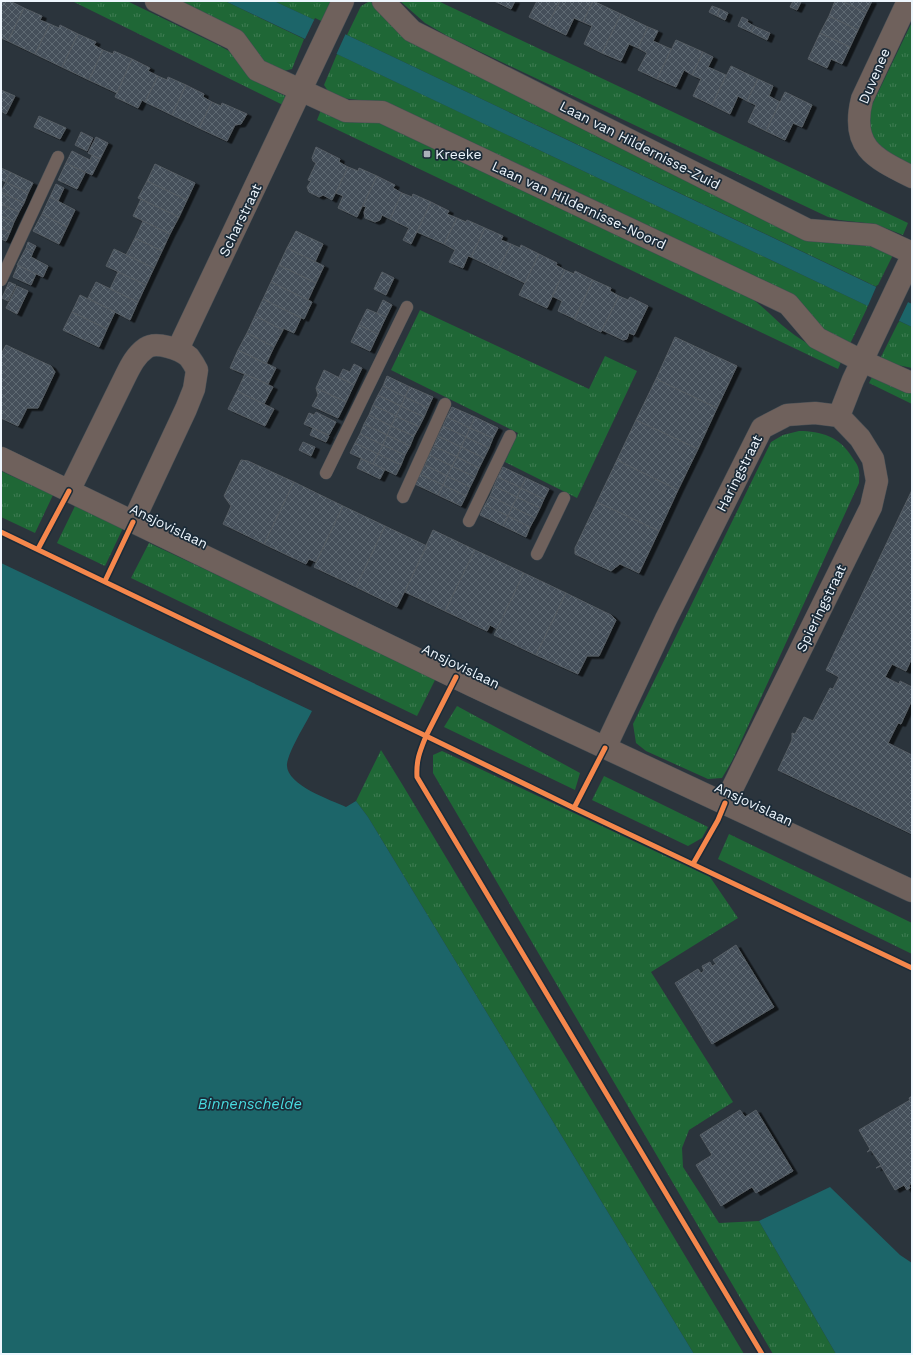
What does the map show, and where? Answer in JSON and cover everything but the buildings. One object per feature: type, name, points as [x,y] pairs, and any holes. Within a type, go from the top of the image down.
[{"type":"street","name":"Laan van Hildernisse-Noord","points":[[156,1],[207,25],[234,40],[257,70],[346,111],[382,112],[788,304],[817,338],[862,361],[912,382]]},
{"type":"street","name":"Laan van Hildernisse-Zuid","points":[[383,1],[412,31],[808,230],[873,235],[912,253]]},
{"type":"street","name":"Duvenee","points":[[908,1],[862,100],[858,114],[859,130],[865,144],[874,156],[887,165],[912,177]]},
{"type":"street","points":[[301,90],[340,9]]},
{"type":"street","name":"Scharstraat","points":[[178,349],[301,90]]},
{"type":"street","points":[[839,416],[853,380],[912,256]]},
{"type":"street","points":[[69,491],[126,375],[136,358],[147,347],[161,346],[178,349],[189,358],[197,370],[194,389],[133,522]]},
{"type":"street","name":"Haringstraat","points":[[605,748],[666,619],[762,428],[787,415],[815,413],[839,416]]},
{"type":"street","name":"Spieringstraat","points":[[725,803],[871,507],[877,480],[873,459],[860,438],[839,416]]},
{"type":"street","name":"Ansjovislaan","points":[[1,458],[473,686],[912,891]]},
{"type":"lane","points":[[1,280],[58,157]]},
{"type":"lane","points":[[326,473],[407,307]]},
{"type":"lane","points":[[403,497],[445,404]]},
{"type":"lane","points":[[469,521],[510,436]]},
{"type":"lane","points":[[537,554],[564,498]]},
{"type":"green space","points":[[72,1],[127,1],[231,52],[263,85],[287,97],[283,105]]},
{"type":"green space","points":[[170,1],[225,1],[304,39],[292,69],[280,72]]},
{"type":"green space","points":[[274,1],[334,1],[323,24]]},
{"type":"green space","points":[[370,1],[403,35],[431,50],[870,246],[891,253],[892,257],[877,287],[347,35],[361,6]]},
{"type":"green space","points":[[400,1],[438,1],[908,223],[903,235],[875,224],[839,220],[828,217],[449,37],[425,23]]},
{"type":"green space","points":[[912,22],[912,168],[889,157],[870,137],[870,109]]},
{"type":"green space","points":[[337,54],[868,306],[849,346],[820,330],[807,309],[799,301],[385,103],[332,97],[324,85]]},
{"type":"green space","points":[[321,110],[345,122],[386,119],[751,298],[794,335],[841,362],[838,369],[317,120]]},
{"type":"green space","points":[[420,310],[589,389],[605,356],[637,371],[577,498],[505,462],[518,433],[391,370]]},
{"type":"green space","points":[[899,321],[912,327],[912,368],[893,364],[880,359]]},
{"type":"green space","points":[[872,377],[912,391],[912,404],[869,383]]},
{"type":"green space","points":[[799,431],[815,432],[829,436],[842,444],[858,466],[859,483],[732,761],[722,778],[708,779],[646,751],[636,743],[633,724],[771,442],[783,435]]},
{"type":"green space","points":[[1,471],[53,495],[35,533],[1,517]]},
{"type":"green space","points":[[75,506],[123,528],[105,566],[57,543]]},
{"type":"green space","points":[[149,543],[436,678],[417,716],[131,578]]},
{"type":"green space","points":[[457,706],[580,773],[575,790],[444,727]]},
{"type":"green space","points":[[381,750],[744,1354],[694,1354],[368,817],[356,801]]},
{"type":"green space","points":[[442,751],[710,877],[738,918],[651,972],[733,1102],[689,1130],[682,1148],[683,1167],[719,1223],[759,1221],[836,1354],[773,1354],[433,773],[433,755]]},
{"type":"green space","points":[[604,776],[708,827],[702,838],[688,846],[592,800]]},
{"type":"green space","points":[[729,834],[912,923],[912,954],[718,859]]},
{"type":"water","points":[[225,1],[274,1],[347,35],[912,304],[912,327]]},
{"type":"water","name":"Binnenschelde","points":[[1,563],[312,711],[288,758],[288,772],[293,779],[310,791],[346,807],[356,801],[368,817],[694,1354],[1,1354]]},
{"type":"water","points":[[830,1187],[900,1255],[912,1263],[912,1354],[836,1354],[759,1221]]},
{"type":"pier","points":[[315,18],[346,33],[336,55],[304,41]]},
{"type":"pier","points":[[877,285],[909,300],[898,323],[867,308]]},
{"type":"cycle path","points":[[38,549],[69,491]]},
{"type":"cycle path","points":[[105,581],[133,522]]},
{"type":"cycle path","points":[[1,532],[426,736],[420,751],[417,777],[762,1354]]},
{"type":"cycle path","points":[[456,677],[426,736],[574,808],[912,968]]},
{"type":"cycle path","points":[[574,808],[605,748]]},
{"type":"cycle path","points":[[693,864],[718,820],[725,803]]},
{"type":"place","name":"Kreeke","points":[[427,154]]}]
